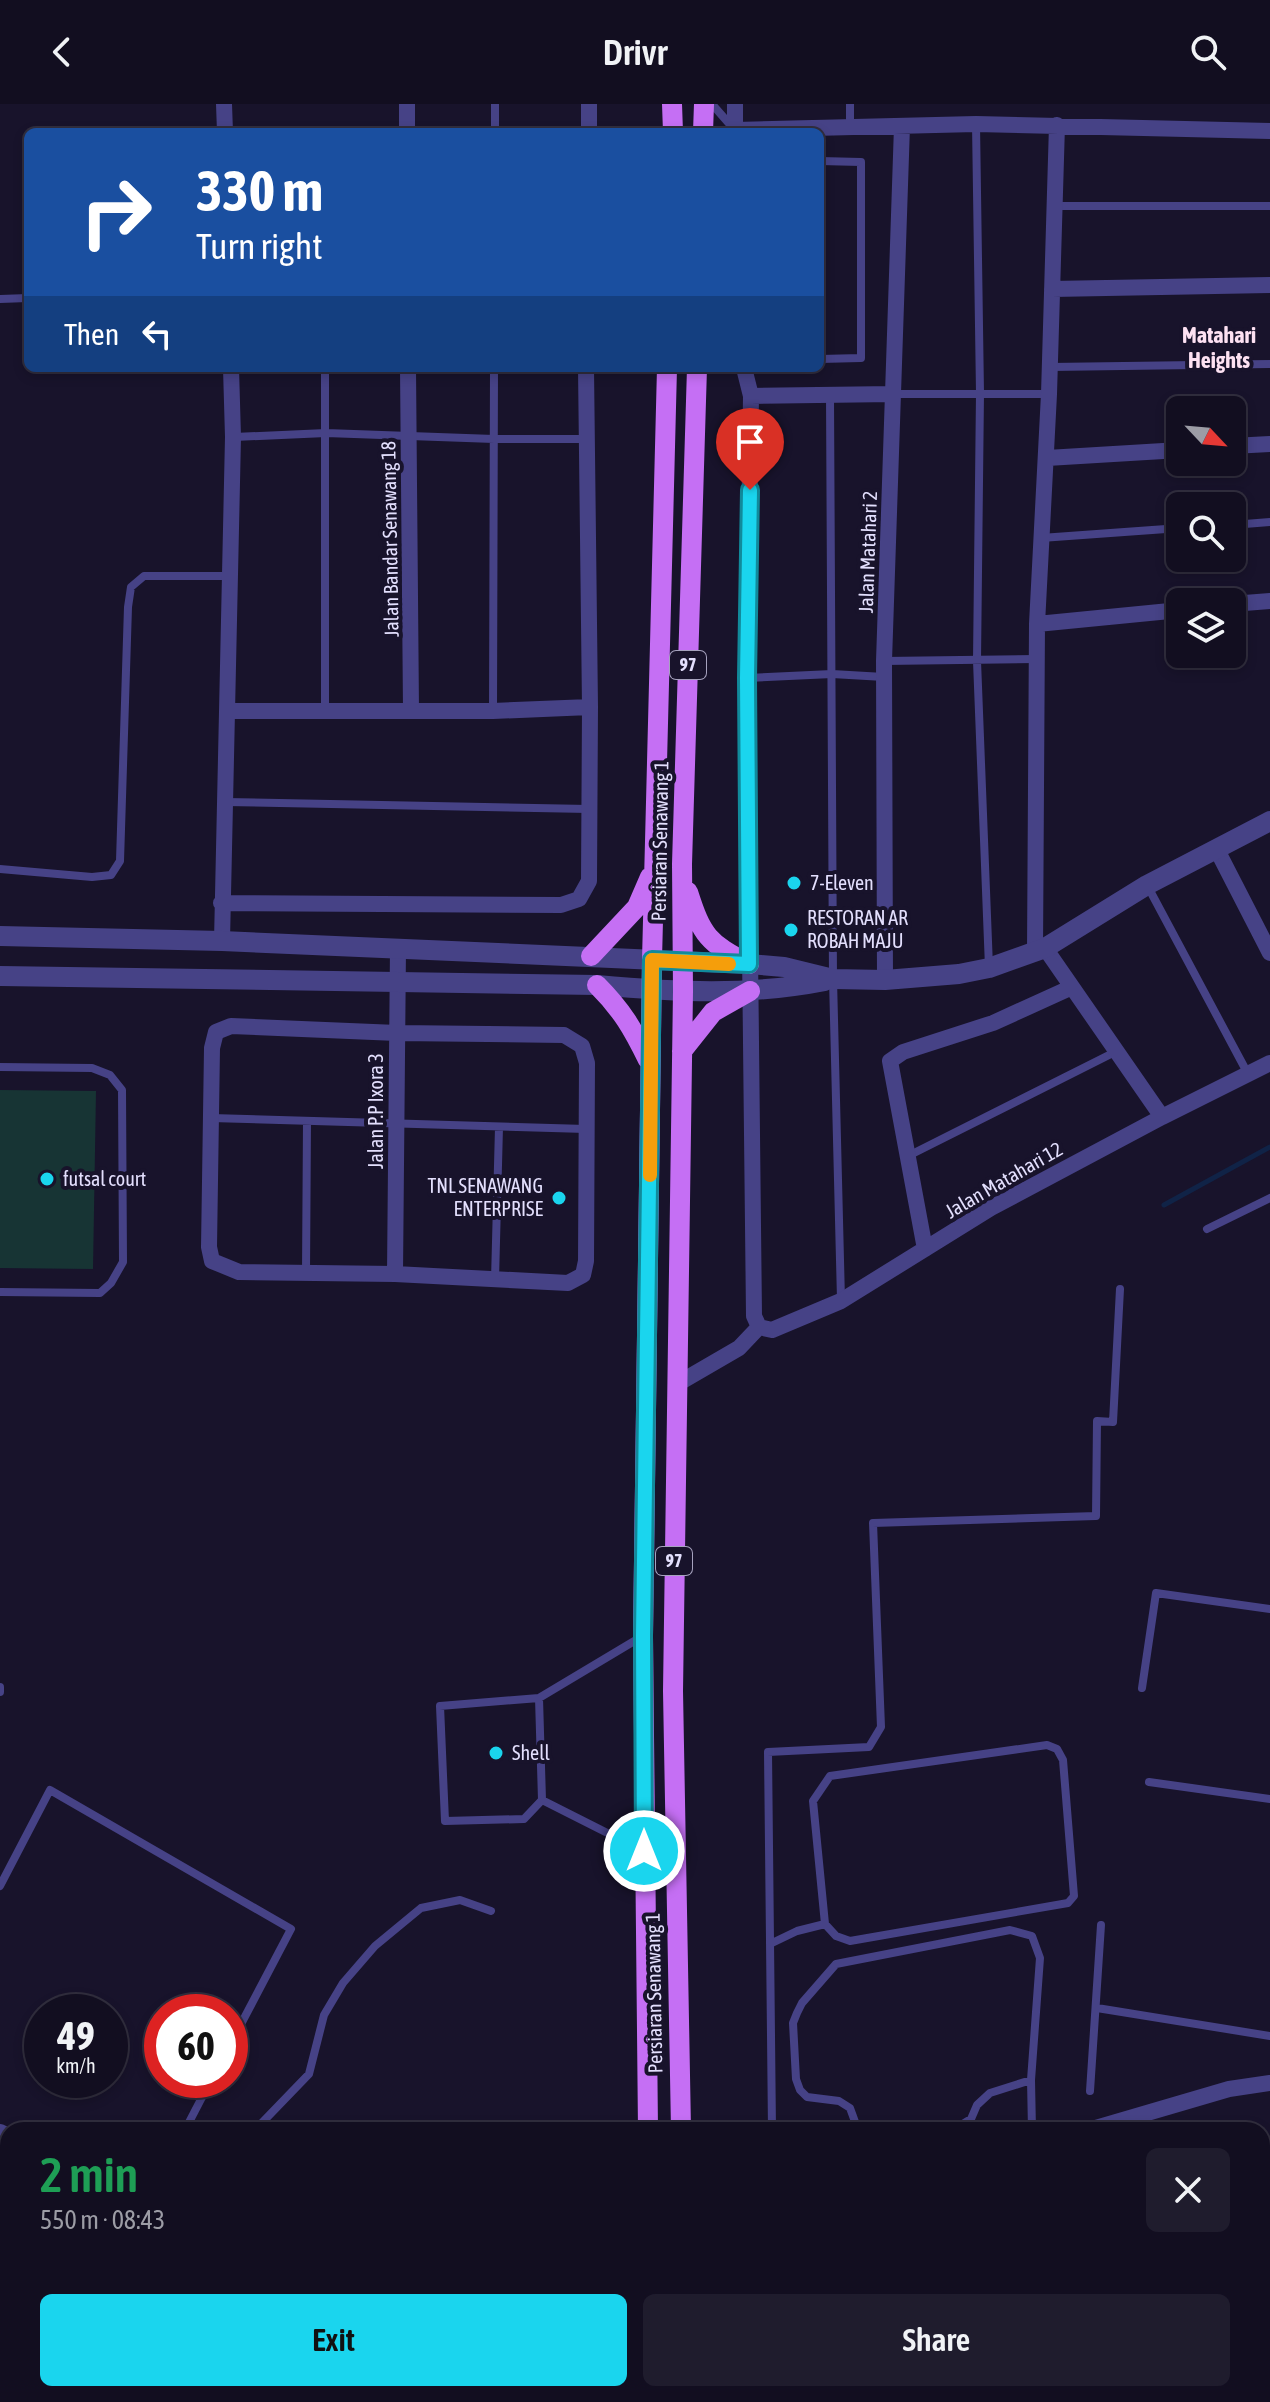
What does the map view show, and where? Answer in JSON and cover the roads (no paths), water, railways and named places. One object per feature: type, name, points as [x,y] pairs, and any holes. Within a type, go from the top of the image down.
[{"type":"main road","points":[[672,104],[673,128]]},
{"type":"main road","points":[[703,128],[704,104]]},
{"type":"main road","name":"Persiaran Senawang 1","points":[[648,2122],[643,1636],[652,960],[667,372]]},
{"type":"main road","name":"Persiaran Senawang 1","points":[[681,2122],[673,1691],[683,833],[697,372]]},
{"type":"main road","points":[[591,956],[637,907],[654,867]]},
{"type":"main road","points":[[684,876],[698,922],[717,948],[749,964]]},
{"type":"main road","points":[[597,985],[633,1027],[651,1068]]},
{"type":"main road","points":[[682,1051],[713,1012],[750,991]]},
{"type":"street","points":[[224,104],[225,128]]},
{"type":"street","points":[[407,104],[407,128]]},
{"type":"street","points":[[589,104],[589,128]]},
{"type":"street","points":[[735,104],[736,128]]},
{"type":"street","points":[[822,128],[976,124],[1270,131]]},
{"type":"street","points":[[1057,125],[1047,458],[1036,659],[1040,949],[1162,1117]]},
{"type":"street","name":"Jalan Matahari 2","points":[[885,980],[884,669],[902,126]]},
{"type":"street","points":[[1052,289],[1270,285]]},
{"type":"street","points":[[222,941],[233,437],[231,372]]},
{"type":"street","name":"Jalan Bandar Senawang 18","points":[[408,372],[411,710]]},
{"type":"street","points":[[221,903],[561,905],[579,899],[589,881],[586,372]]},
{"type":"street","points":[[677,1384],[739,1348],[759,1327],[754,1316],[749,964],[747,678],[751,396],[745,372]]},
{"type":"street","points":[[751,396],[893,394]]},
{"type":"street","points":[[1246,445],[1270,444]]},
{"type":"street","points":[[1047,458],[1166,451]]},
{"type":"street","points":[[1246,603],[1270,601]]},
{"type":"street","points":[[1037,624],[1166,611]]},
{"type":"street","points":[[228,711],[493,711],[590,707]]},
{"type":"street","points":[[0,976],[597,985],[652,990],[750,991],[783,989],[833,979],[885,980],[959,974],[989,968],[1040,949],[1147,885],[1270,821]]},
{"type":"street","points":[[1216,848],[1270,953]]},
{"type":"street","points":[[0,936],[222,941],[749,964],[784,967],[833,979]]},
{"type":"street","name":"Jalan P.P Ixora 3","points":[[395,1274],[398,948]]},
{"type":"street","points":[[925,1249],[890,1061],[903,1052],[993,1023],[1070,988]]},
{"type":"street","points":[[231,1026],[397,1033],[564,1035],[582,1046],[587,1063],[586,1261],[583,1275],[568,1283],[395,1274],[239,1272],[212,1261],[209,1247],[210,1118],[212,1048],[216,1032],[231,1026]]},
{"type":"street","name":"Jalan Matahari 12","points":[[759,1327],[772,1330],[841,1301],[991,1208],[1270,1063]]},
{"type":"street","points":[[1116,2122],[1229,2089],[1270,2083]]},
{"type":"lane","points":[[495,104],[495,128]]},
{"type":"lane","points":[[712,104],[733,128]]},
{"type":"lane","points":[[850,104],[850,127]]},
{"type":"lane","points":[[976,124],[980,393],[977,661],[989,968]]},
{"type":"lane","points":[[824,161],[861,162],[861,358],[824,359]]},
{"type":"lane","points":[[1055,206],[1270,206]]},
{"type":"lane","points":[[0,299],[24,298]]},
{"type":"lane","points":[[1050,367],[1270,364]]},
{"type":"lane","points":[[325,372],[325,712]]},
{"type":"lane","points":[[493,711],[494,372]]},
{"type":"lane","points":[[893,394],[1049,394]]},
{"type":"lane","points":[[830,397],[833,979],[841,1301]]},
{"type":"lane","points":[[233,437],[326,433],[585,439]]},
{"type":"lane","points":[[1246,524],[1270,522]]},
{"type":"lane","points":[[1041,538],[1166,529]]},
{"type":"lane","points":[[0,869],[92,877],[111,875],[120,861],[131,587],[144,576],[229,576]]},
{"type":"lane","points":[[747,678],[1036,659]]},
{"type":"lane","points":[[225,802],[589,809]]},
{"type":"lane","points":[[1147,885],[1248,1074]]},
{"type":"lane","points":[[907,1157],[1117,1051]]},
{"type":"lane","points":[[0,1067],[92,1068],[110,1075],[122,1090],[123,1215],[123,1262],[111,1283],[100,1293],[0,1292]]},
{"type":"lane","points":[[210,1118],[586,1129]]},
{"type":"lane","points":[[306,1273],[307,1121]]},
{"type":"lane","points":[[495,1280],[499,1127]]},
{"type":"lane","points":[[1207,1229],[1270,1198]]},
{"type":"lane","points":[[772,2122],[768,1752],[869,1747],[881,1727],[873,1523],[1096,1516],[1097,1421],[1113,1422],[1120,1289]]},
{"type":"lane","points":[[1142,1688],[1156,1593],[1270,1609]]},
{"type":"lane","points":[[539,1698],[542,1800],[524,1819],[445,1821],[440,1706],[539,1698],[643,1636]]},
{"type":"lane","points":[[1047,1745],[1057,1749],[1063,1760],[1071,1848],[1074,1896],[1068,1903],[850,1941],[836,1936],[825,1924],[813,1801],[830,1776],[1017,1748],[1047,1745]]},
{"type":"lane","points":[[1149,1782],[1270,1799]]},
{"type":"lane","points":[[0,1886],[50,1790],[291,1929],[248,2011]]},
{"type":"lane","points":[[542,1800],[644,1851]]},
{"type":"lane","points":[[263,2122],[309,2074],[324,2015],[343,1983],[375,1946],[421,1908],[460,1900],[491,1911]]},
{"type":"lane","points":[[772,1943],[797,1931],[825,1924]]},
{"type":"lane","points":[[1090,2091],[1101,1925]]},
{"type":"lane","points":[[855,2122],[850,2108],[839,2101],[807,2097],[800,2090],[796,2079],[793,2023],[802,2003],[836,1964],[1010,1930],[1032,1936],[1040,1958],[1031,2080],[1032,2122]]},
{"type":"lane","points":[[1097,2008],[1270,2036]]},
{"type":"lane","points":[[966,2122],[971,2119],[977,2105],[990,2093],[1031,2080]]},
{"type":"lane","points":[[189,2122],[202,2098]]},
{"type":"waterway","points":[[1164,1205],[1270,1147]]},
{"type":"place","name":"7-Eleven","points":[[794,883]]},
{"type":"place","name":"RESTORAN AR ROBAH MAJU","points":[[791,930]]},
{"type":"place","name":"futsal court","points":[[47,1179]]},
{"type":"place","name":"TNL SENAWANG ENTERPRISE","points":[[559,1198]]},
{"type":"place","name":"Shell","points":[[496,1753]]},
{"type":"district","name":"Matahari Heights","points":[[1219,348]]}]
